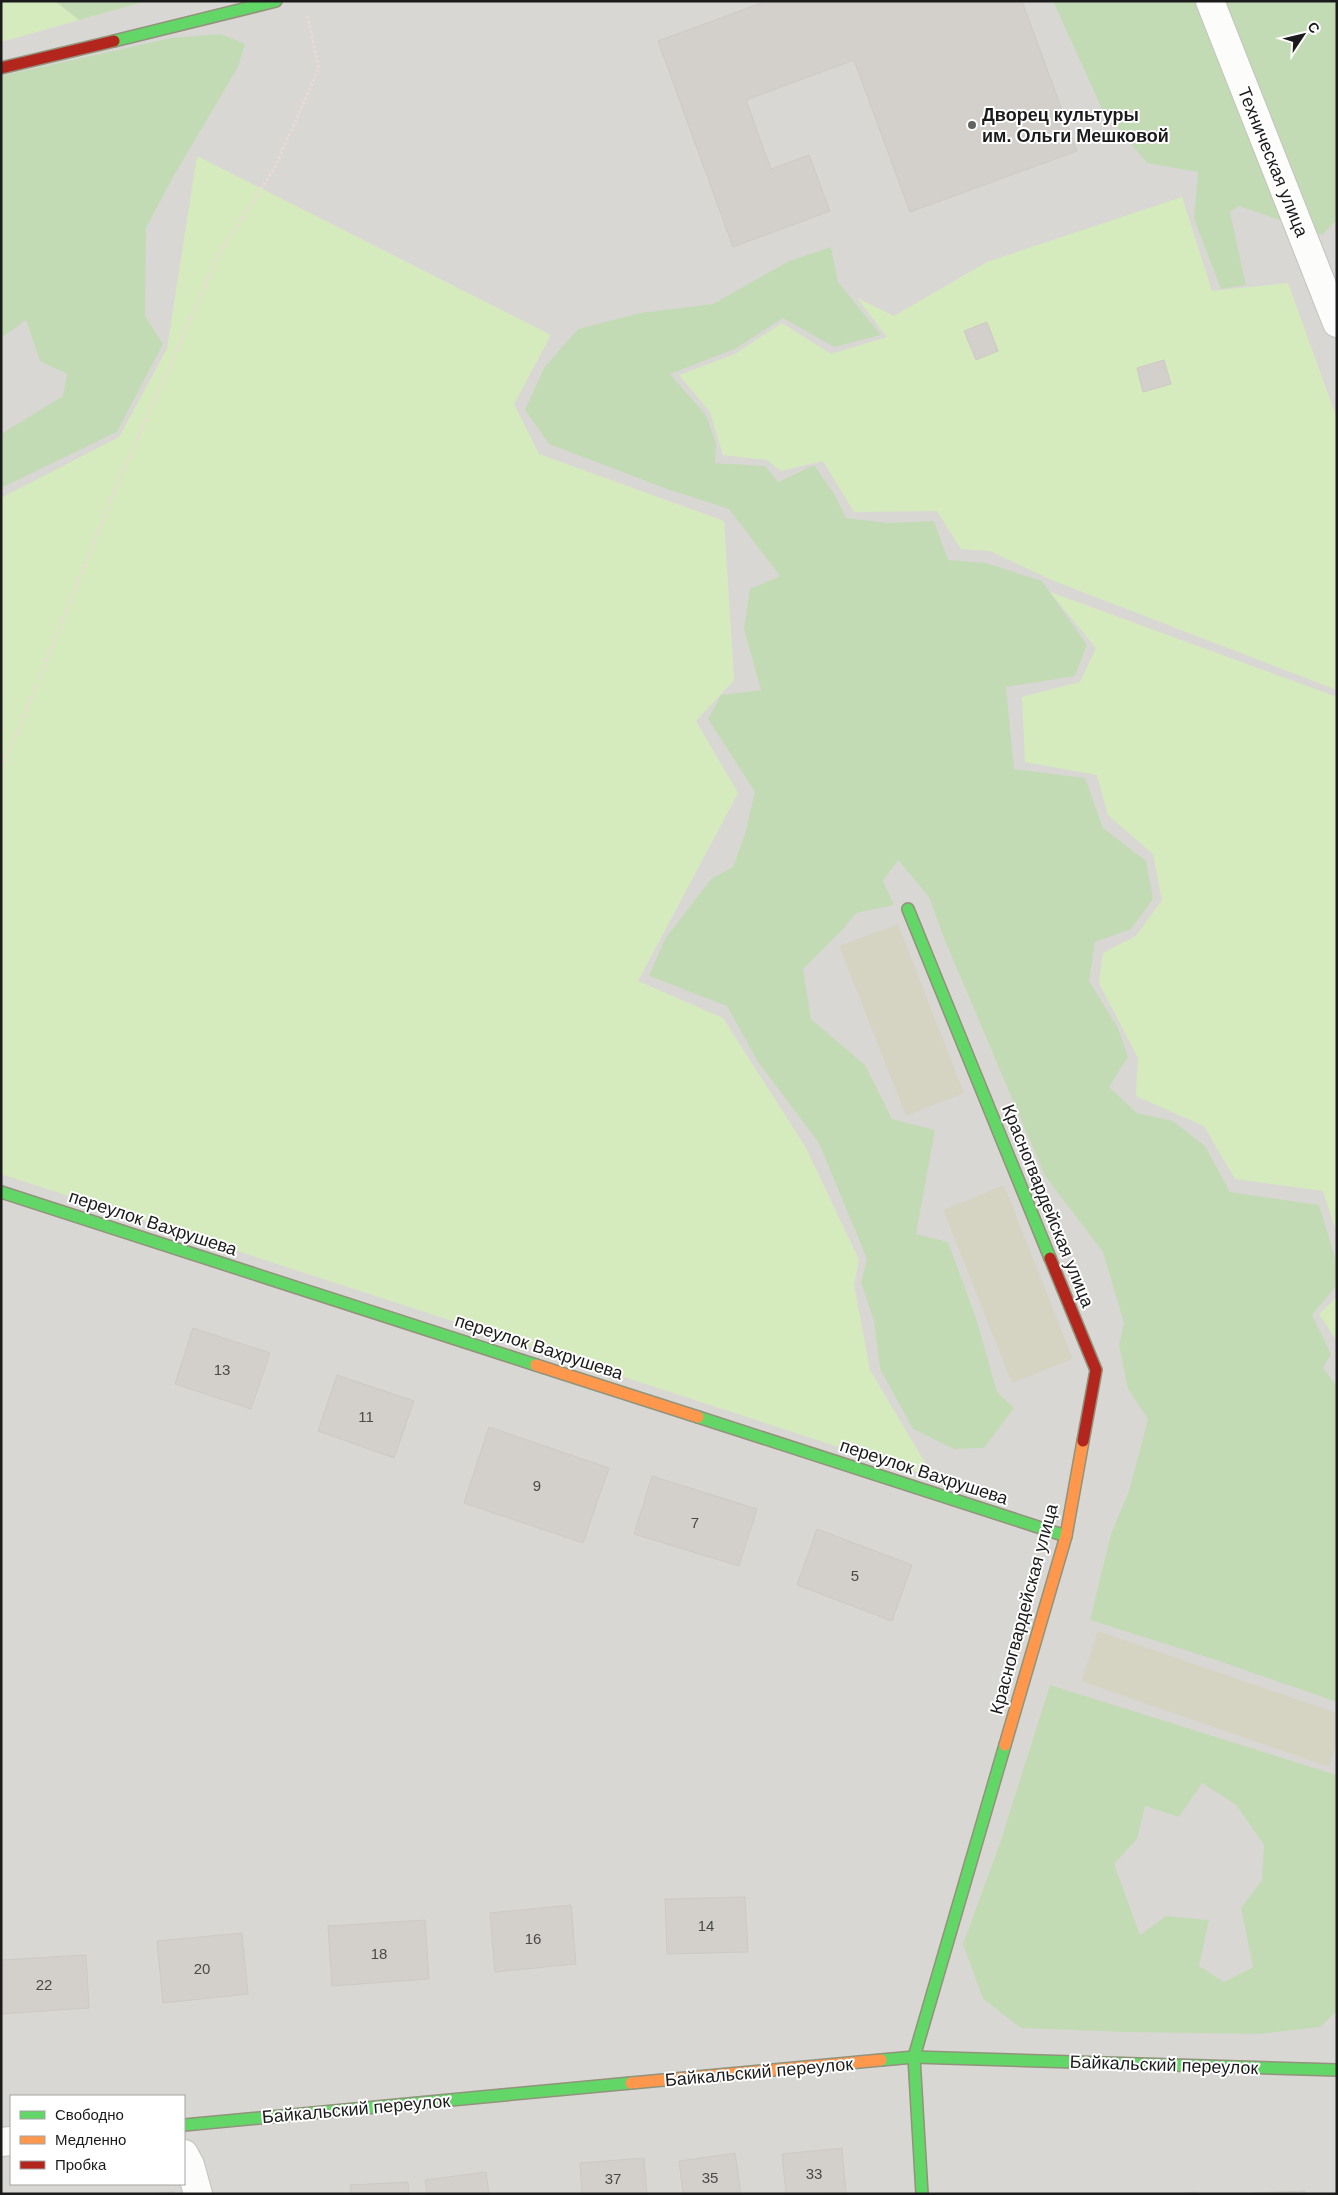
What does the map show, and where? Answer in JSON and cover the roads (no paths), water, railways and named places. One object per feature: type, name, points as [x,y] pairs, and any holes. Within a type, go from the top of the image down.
[{"type":"street","points":[[1,68],[276,1]]},
{"type":"street","name":"Техническая улица","points":[[1210,1],[1337,323]]},
{"type":"street","name":"Красногвардейская улица","points":[[908,908],[1096,1370],[1066,1536],[914,2057],[922,2194]]},
{"type":"street","name":"переулок Вахрушева","points":[[1,1192],[1066,1536]]},
{"type":"street","name":"Байкальский переулок","points":[[185,2125],[914,2057],[1337,2070]]},
{"type":"street","points":[[185,2156],[190,2165],[198,2194]]},
{"type":"place","name":"Дворец культуры им. Ольги Мешковой","points":[[972,125]]}]
